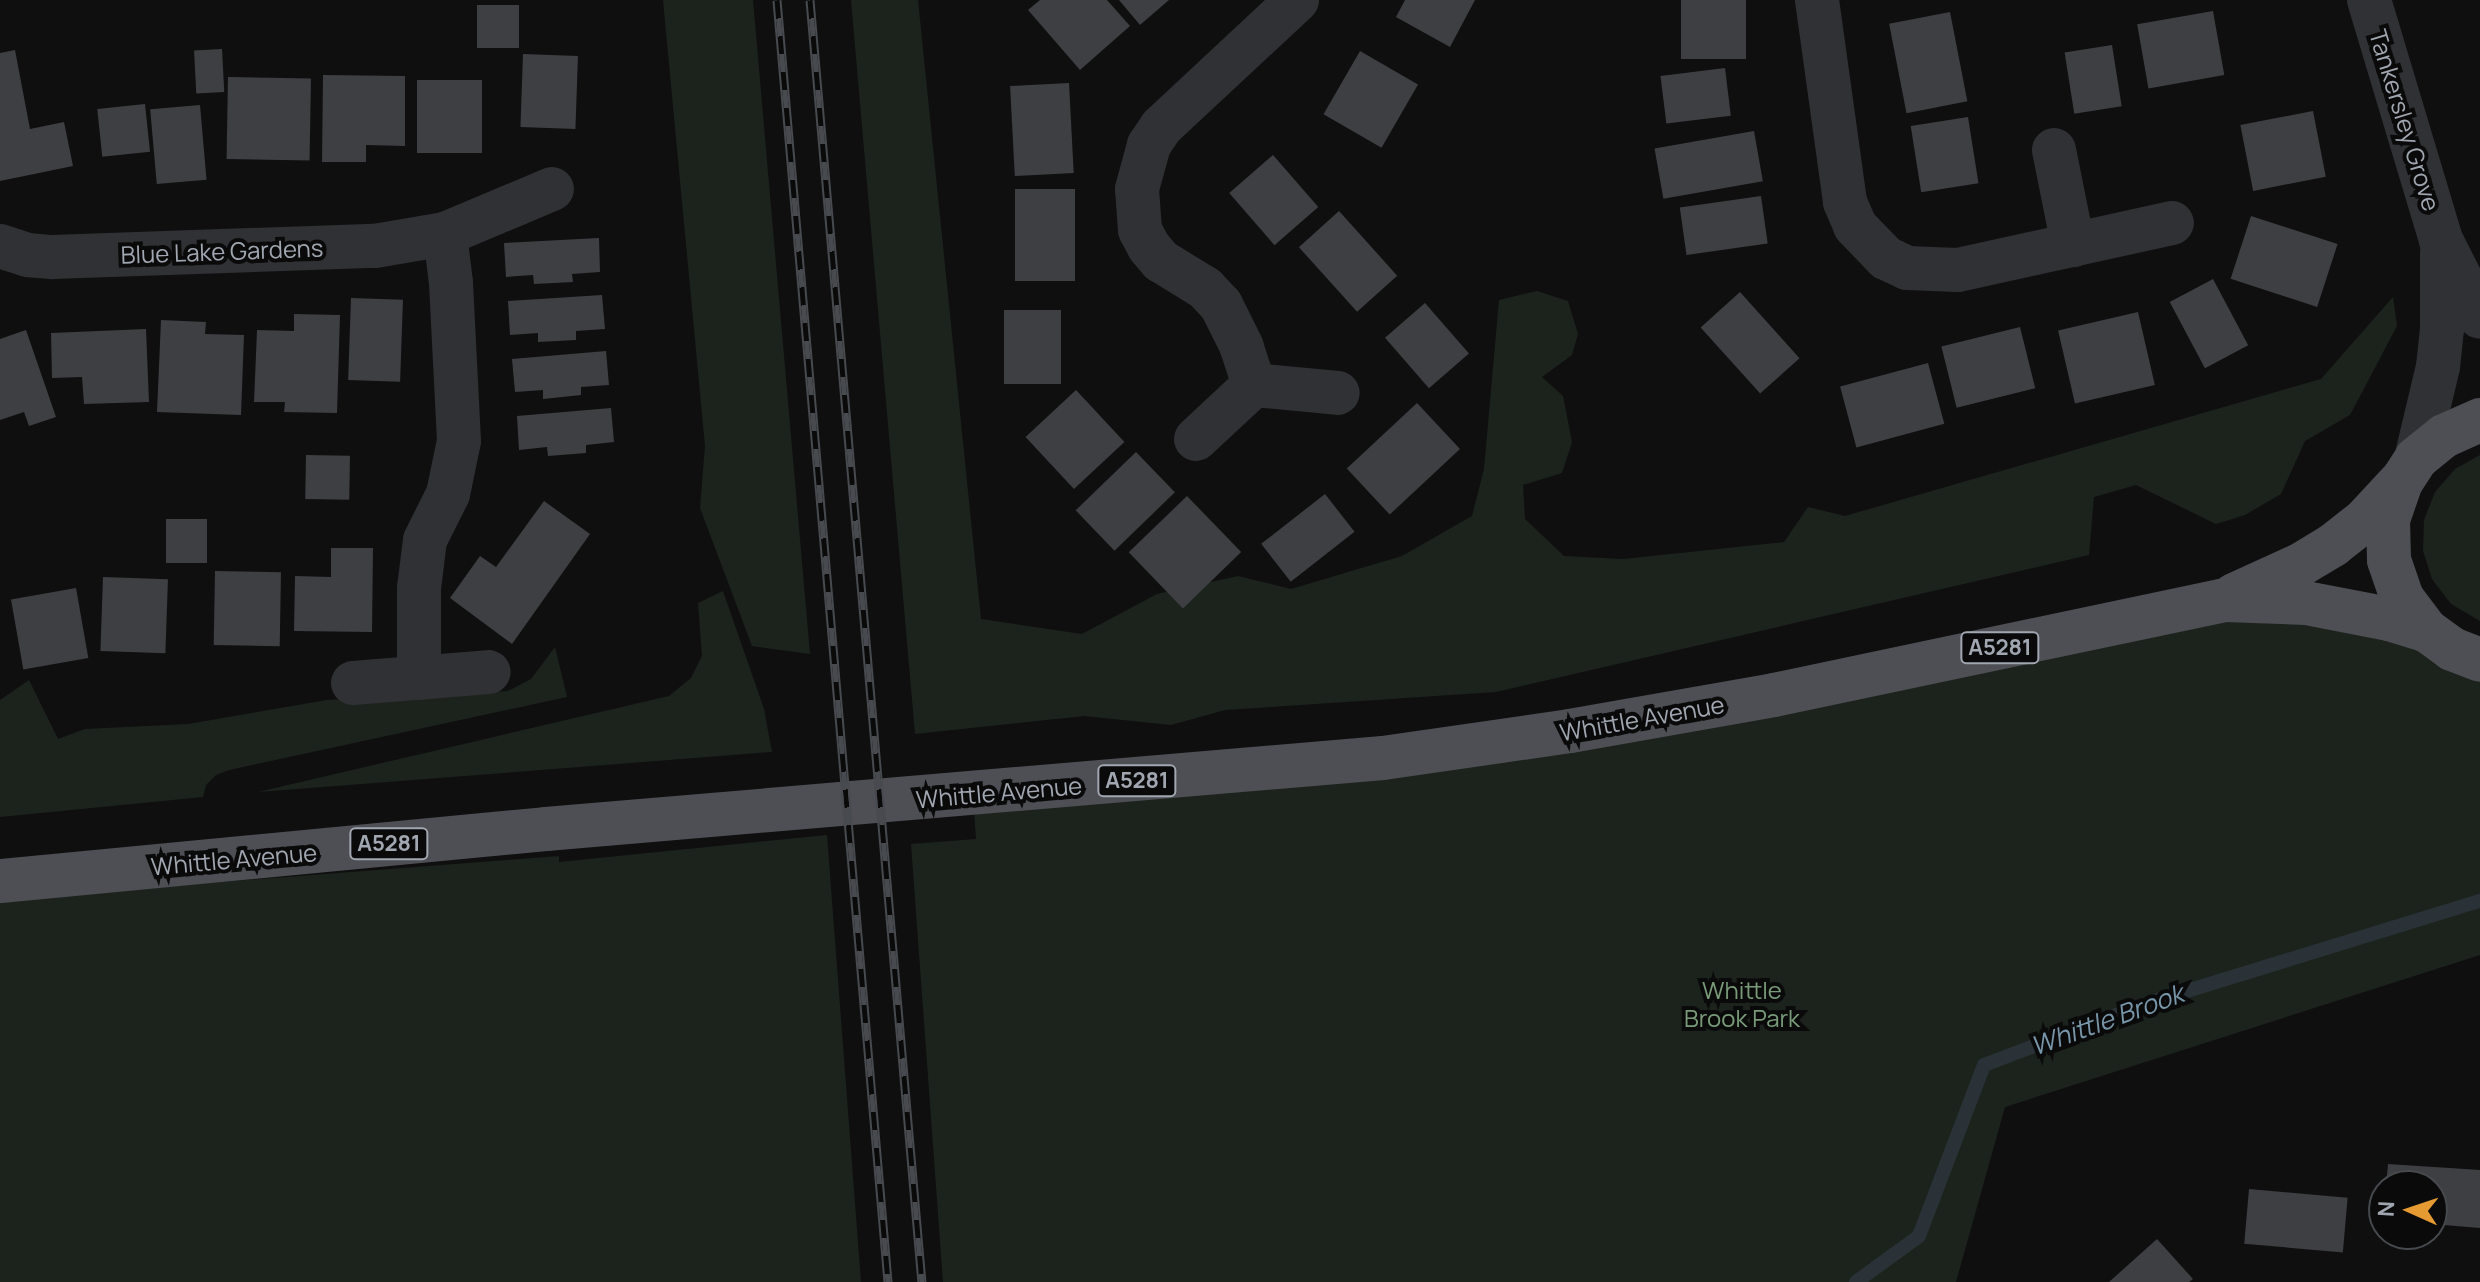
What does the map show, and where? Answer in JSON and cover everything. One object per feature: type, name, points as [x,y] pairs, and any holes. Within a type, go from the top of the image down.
[{"type":"main road","name":"A5281","points":[[2480,420],[2444,436],[2409,470],[2388,519],[2389,560],[2402,598],[2426,630],[2452,649],[2480,660]]},
{"type":"main road","name":"Whittle Avenue","points":[[2225,600],[2300,565],[2333,545],[2364,521],[2409,470]]},
{"type":"main road","name":"Whittle Avenue","points":[[0,881],[1313,765],[1570,731],[1774,695],[2225,600],[2270,600],[2350,610],[2426,630]]},
{"type":"street","points":[[1254,385],[1242,347],[1221,305],[1205,288],[1161,261],[1149,247],[1138,220],[1137,189],[1149,145],[1161,127],[1297,0]]},
{"type":"street","points":[[1817,0],[1845,202],[1855,226],[1886,258],[1907,268],[1932,272],[1958,270],[2172,223]]},
{"type":"street","name":"Tankersley Grove","points":[[2369,0],[2441,240],[2480,317]]},
{"type":"street","points":[[2054,150],[2073,245]]},
{"type":"street","name":"Blue Lake Gardens","points":[[0,246],[27,255],[68,257],[375,246],[445,234],[552,189]]},
{"type":"street","points":[[419,678],[419,588],[425,540],[448,494],[459,441],[451,283],[445,234]]},
{"type":"street","name":"Tankersley Grove","points":[[2409,470],[2430,411],[2441,342],[2441,240]]},
{"type":"street","points":[[1196,439],[1254,385],[1338,393]]},
{"type":"street","points":[[353,683],[489,672]]},
{"type":"green space","points":[[663,0],[753,0],[810,654],[752,646],[700,508],[705,446]]},
{"type":"green space","points":[[851,0],[918,0],[981,619],[1082,634],[1157,594],[1238,576],[1291,589],[1402,556],[1472,516],[1484,469],[1499,300],[1537,291],[1568,301],[1578,334],[1572,355],[1542,377],[1563,396],[1572,442],[1562,473],[1523,485],[1525,519],[1564,556],[1623,559],[1784,542],[1808,507],[1845,516],[2321,379],[2393,297],[2397,326],[2350,415],[2305,441],[2281,494],[2245,515],[2216,524],[2136,485],[2094,497],[2089,555],[1496,692],[1225,710],[1171,725],[1084,716],[915,734]]},
{"type":"green space","points":[[2480,455],[2480,621],[2451,604],[2432,579],[2423,551],[2424,520],[2435,492],[2455,469]]},
{"type":"green space","points":[[723,591],[764,709],[772,752],[258,792],[669,696],[691,678],[702,656],[698,603]]},
{"type":"green space","name":"Whittle Brook Park","points":[[2254,615],[2480,642],[2480,955],[2005,1107],[1956,1282],[943,1282],[911,844],[976,839],[973,796],[1571,746],[1594,749]]},
{"type":"green space","points":[[555,647],[567,697],[229,770],[216,775],[206,785],[203,797],[0,817],[0,700],[29,680],[58,739],[85,729],[188,724],[327,700],[508,691],[531,679]]},
{"type":"green space","points":[[827,835],[861,1282],[0,1282],[0,899],[559,856],[559,862]]},
{"type":"building","points":[[1040,0],[1107,0],[1130,26],[1080,70],[1028,10]]},
{"type":"building","points":[[1119,0],[1169,0],[1140,25]]},
{"type":"building","points":[[1405,0],[1475,0],[1450,47],[1396,17]]},
{"type":"building","points":[[1681,0],[1746,0],[1746,59],[1681,59]]},
{"type":"building","points":[[477,5],[519,5],[519,48],[477,48]]},
{"type":"building","points":[[2213,11],[2224,75],[2148,88],[2137,24]]},
{"type":"building","points":[[1950,12],[1967,101],[1907,113],[1889,24]]},
{"type":"building","points":[[2112,45],[2122,106],[2074,114],[2065,53]]},
{"type":"building","points":[[222,49],[224,92],[196,93],[194,50]]},
{"type":"building","points":[[15,50],[30,129],[64,122],[73,166],[0,181],[0,53]]},
{"type":"building","points":[[1360,51],[1418,84],[1382,148],[1324,114]]},
{"type":"building","points":[[523,54],[578,56],[575,129],[520,127]]},
{"type":"building","points":[[1725,68],[1731,116],[1666,124],[1660,76]]},
{"type":"building","points":[[323,75],[405,76],[405,146],[366,145],[366,162],[322,162]]},
{"type":"building","points":[[228,77],[311,78],[310,160],[227,159]]},
{"type":"building","points":[[417,80],[482,80],[482,153],[417,153]]},
{"type":"building","points":[[1069,83],[1074,173],[1015,176],[1010,86]]},
{"type":"building","points":[[145,104],[150,152],[102,157],[97,109]]},
{"type":"building","points":[[200,105],[207,180],[157,184],[150,109]]},
{"type":"building","points":[[2313,111],[2326,177],[2253,191],[2240,125]]},
{"type":"building","points":[[1968,117],[1978,183],[1921,192],[1911,126]]},
{"type":"building","points":[[1754,131],[1763,181],[1663,199],[1655,149]]},
{"type":"building","points":[[1273,155],[1318,207],[1274,245],[1229,193]]},
{"type":"building","points":[[1015,189],[1075,189],[1075,281],[1015,281]]},
{"type":"building","points":[[1761,196],[1768,244],[1686,255],[1680,207]]},
{"type":"building","points":[[1339,211],[1397,276],[1357,312],[1299,247]]},
{"type":"building","points":[[2251,216],[2338,244],[2317,307],[2231,279]]},
{"type":"building","points":[[599,238],[600,272],[572,274],[573,282],[534,284],[533,275],[506,277],[504,243]]},
{"type":"building","points":[[2213,279],[2248,345],[2205,368],[2170,302]]},
{"type":"building","points":[[1740,292],[1800,358],[1760,394],[1701,327]]},
{"type":"building","points":[[602,295],[605,329],[576,331],[576,340],[538,342],[538,333],[510,335],[508,301]]},
{"type":"building","points":[[351,298],[403,300],[400,382],[348,380]]},
{"type":"building","points":[[1425,303],[1469,354],[1429,388],[1385,338]]},
{"type":"building","points":[[1004,310],[1061,310],[1061,384],[1004,384]]},
{"type":"building","points":[[2138,312],[2155,385],[2075,404],[2058,330]]},
{"type":"building","points":[[294,314],[340,315],[337,413],[284,412],[285,402],[254,402],[257,330],[294,331]]},
{"type":"building","points":[[161,320],[206,322],[205,334],[244,335],[241,415],[157,412]]},
{"type":"building","points":[[2020,327],[2035,388],[1957,408],[1941,347]]},
{"type":"building","points":[[146,329],[149,402],[84,404],[82,377],[52,378],[51,333]]},
{"type":"building","points":[[26,330],[56,417],[29,426],[24,412],[0,420],[0,339]]},
{"type":"building","points":[[606,351],[609,385],[581,387],[581,395],[543,399],[543,390],[515,392],[512,359]]},
{"type":"building","points":[[1928,363],[1944,424],[1856,447],[1840,387]]},
{"type":"building","points":[[1076,390],[1124,442],[1074,489],[1026,437]]},
{"type":"building","points":[[1417,403],[1460,449],[1390,515],[1347,468]]},
{"type":"building","points":[[611,408],[614,442],[586,445],[586,453],[548,456],[547,447],[519,450],[517,416]]},
{"type":"building","points":[[1136,452],[1175,492],[1114,551],[1076,510]]},
{"type":"building","points":[[306,455],[350,456],[349,500],[305,499]]},
{"type":"building","points":[[1325,494],[1355,532],[1291,582],[1261,544]]},
{"type":"building","points":[[1187,496],[1241,552],[1183,608],[1129,552]]},
{"type":"building","points":[[544,501],[590,534],[512,644],[450,598],[480,556],[496,567]]},
{"type":"building","points":[[166,519],[207,519],[207,563],[166,563]]},
{"type":"building","points":[[331,548],[373,548],[372,632],[294,631],[295,576],[331,577]]},
{"type":"building","points":[[215,571],[281,572],[280,646],[214,645]]},
{"type":"building","points":[[103,577],[168,579],[165,653],[100,651]]},
{"type":"building","points":[[76,588],[88,658],[23,669],[11,599]]},
{"type":"building","points":[[2388,1164],[2480,1170],[2480,1228],[2448,1225],[2448,1170],[2387,1170]]},
{"type":"building","points":[[2249,1189],[2348,1198],[2343,1252],[2244,1244]]},
{"type":"building","points":[[2157,1239],[2193,1279],[2189,1282],[2109,1282]]},
{"type":"waterway","name":"Whittle Brook","points":[[1856,1282],[1919,1236],[1984,1065],[2151,1002],[2480,901]]},
{"type":"railway","points":[[777,0],[888,1282]]},
{"type":"railway","points":[[810,0],[922,1282]]}]
